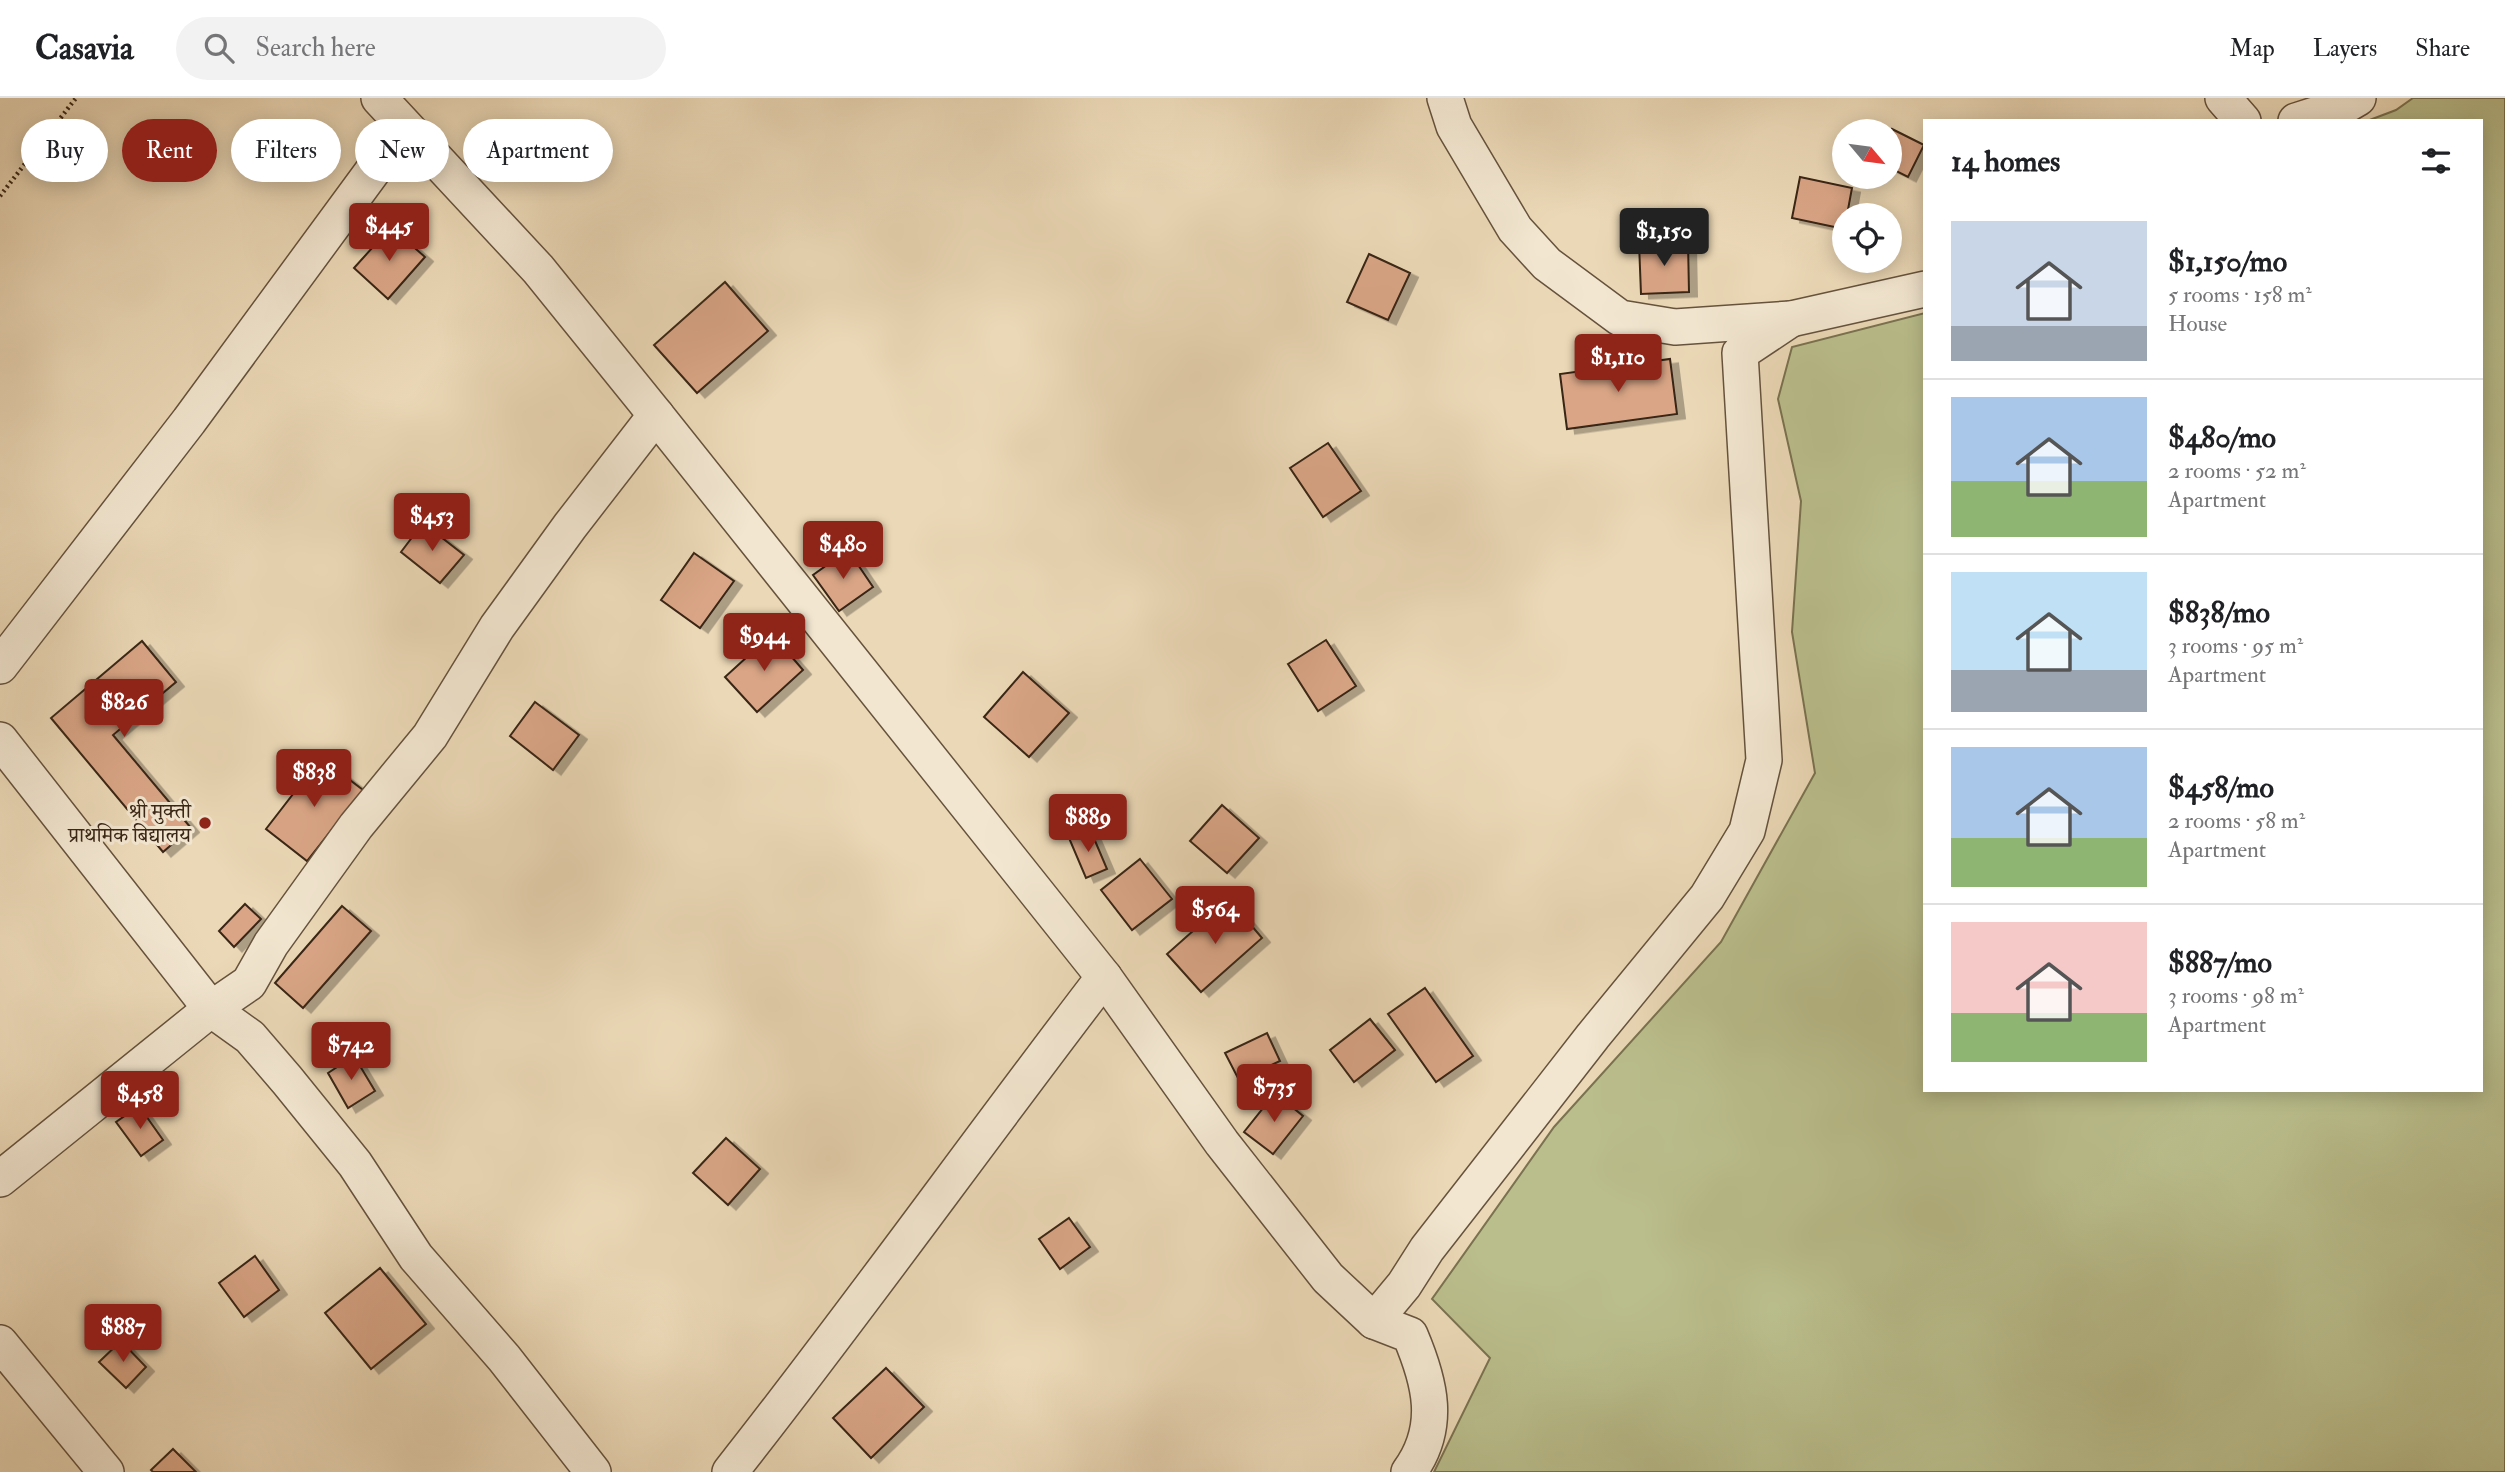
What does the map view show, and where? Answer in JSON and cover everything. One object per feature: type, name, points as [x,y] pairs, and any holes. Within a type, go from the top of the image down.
[{"type":"street","points":[[379,98],[398,119]]},
{"type":"street","points":[[1445,98],[1454,126],[1515,229],[1547,264],[1620,318],[1675,327],[1791,319],[1923,289]]},
{"type":"street","points":[[2223,98],[2241,119]]},
{"type":"street","points":[[2302,119],[2346,105],[2358,98]]},
{"type":"street","points":[[449,174],[538,269],[1104,977],[1222,1143],[1328,1278],[1374,1321],[1410,1335],[1423,1367],[1431,1407],[1422,1455],[1409,1472]]},
{"type":"street","points":[[0,666],[189,421],[365,182]]},
{"type":"street","points":[[1374,1321],[1584,1047],[1707,897],[1747,831],[1765,760],[1740,353],[1791,319]]},
{"type":"street","points":[[0,1179],[211,1009],[249,983],[271,944],[356,826],[430,736],[496,627],[656,415]]},
{"type":"street","points":[[0,740],[211,1009],[250,1037],[287,1080],[355,1164],[416,1257],[504,1358],[593,1472]]},
{"type":"street","points":[[730,1472],[1104,977]]},
{"type":"street","points":[[0,1343],[106,1472]]},
{"type":"path","points":[[0,196],[76,98]]},
{"type":"green space","points":[[2413,98],[2505,98],[2505,1472],[1434,1472],[1490,1358],[1432,1299],[1554,1127],[1721,942],[1815,773],[1792,632],[1801,501],[1778,399],[1792,347],[1923,314],[1923,1092],[2483,1092],[2483,119],[2372,119],[2396,110]]},
{"type":"building","points":[[1902,134],[1923,144],[1908,177],[1902,174]]},
{"type":"building","points":[[1800,177],[1832,184],[1832,189],[1852,189],[1849,203],[1832,203],[1832,226],[1792,218]]},
{"type":"building","points":[[391,227],[425,257],[388,299],[354,268]]},
{"type":"building","points":[[1688,242],[1689,292],[1641,294],[1639,243]]},
{"type":"building","points":[[1369,254],[1410,273],[1388,320],[1347,302]]},
{"type":"building","points":[[725,282],[768,331],[697,393],[654,345]]},
{"type":"building","points":[[1670,359],[1677,414],[1567,429],[1560,374]]},
{"type":"building","points":[[1328,443],[1361,491],[1323,517],[1290,468]]},
{"type":"building","points":[[423,523],[464,555],[440,583],[401,552]]},
{"type":"building","points":[[848,550],[873,587],[839,611],[813,575]]},
{"type":"building","points":[[694,553],[734,581],[700,628],[661,600]]},
{"type":"building","points":[[772,634],[803,670],[757,712],[725,677]]},
{"type":"building","points":[[1326,640],[1356,686],[1318,711],[1288,664]]},
{"type":"building","points":[[142,641],[176,682],[113,735],[191,828],[163,852],[51,718]]},
{"type":"building","points":[[1023,672],[1069,713],[1029,757],[984,717]]},
{"type":"building","points":[[535,702],[579,735],[553,770],[510,736]]},
{"type":"building","points":[[321,758],[363,790],[307,861],[266,829]]},
{"type":"building","points":[[1222,805],[1259,838],[1227,873],[1190,841]]},
{"type":"building","points":[[1090,829],[1107,869],[1086,878],[1069,838]]},
{"type":"building","points":[[1140,859],[1172,899],[1132,930],[1101,890]]},
{"type":"building","points":[[1229,899],[1262,938],[1201,992],[1167,954]]},
{"type":"building","points":[[245,904],[261,919],[234,947],[219,931]]},
{"type":"building","points":[[342,906],[371,931],[303,1008],[275,983]]},
{"type":"building","points":[[1425,988],[1473,1056],[1436,1082],[1388,1014]]},
{"type":"building","points":[[1370,1019],[1395,1050],[1354,1082],[1330,1050]]},
{"type":"building","points":[[1267,1033],[1280,1061],[1239,1080],[1225,1053]]},
{"type":"building","points":[[354,1056],[375,1091],[348,1108],[328,1073]]},
{"type":"building","points":[[1275,1093],[1303,1116],[1273,1154],[1244,1132]]},
{"type":"building","points":[[139,1106],[163,1140],[141,1156],[116,1122]]},
{"type":"building","points":[[726,1138],[760,1169],[728,1205],[693,1173]]},
{"type":"building","points":[[1069,1218],[1090,1247],[1060,1269],[1039,1239]]},
{"type":"building","points":[[255,1256],[279,1290],[244,1317],[219,1283]]},
{"type":"building","points":[[380,1268],[426,1324],[371,1369],[325,1313]]},
{"type":"building","points":[[121,1341],[146,1367],[126,1388],[99,1362]]},
{"type":"building","points":[[886,1368],[924,1407],[871,1458],[833,1418]]},
{"type":"building","points":[[173,1449],[196,1472],[151,1470]]},
{"type":"place","name":"श्री मुक्ती प्राथमिक बिद्यालय","points":[[205,823]]}]
